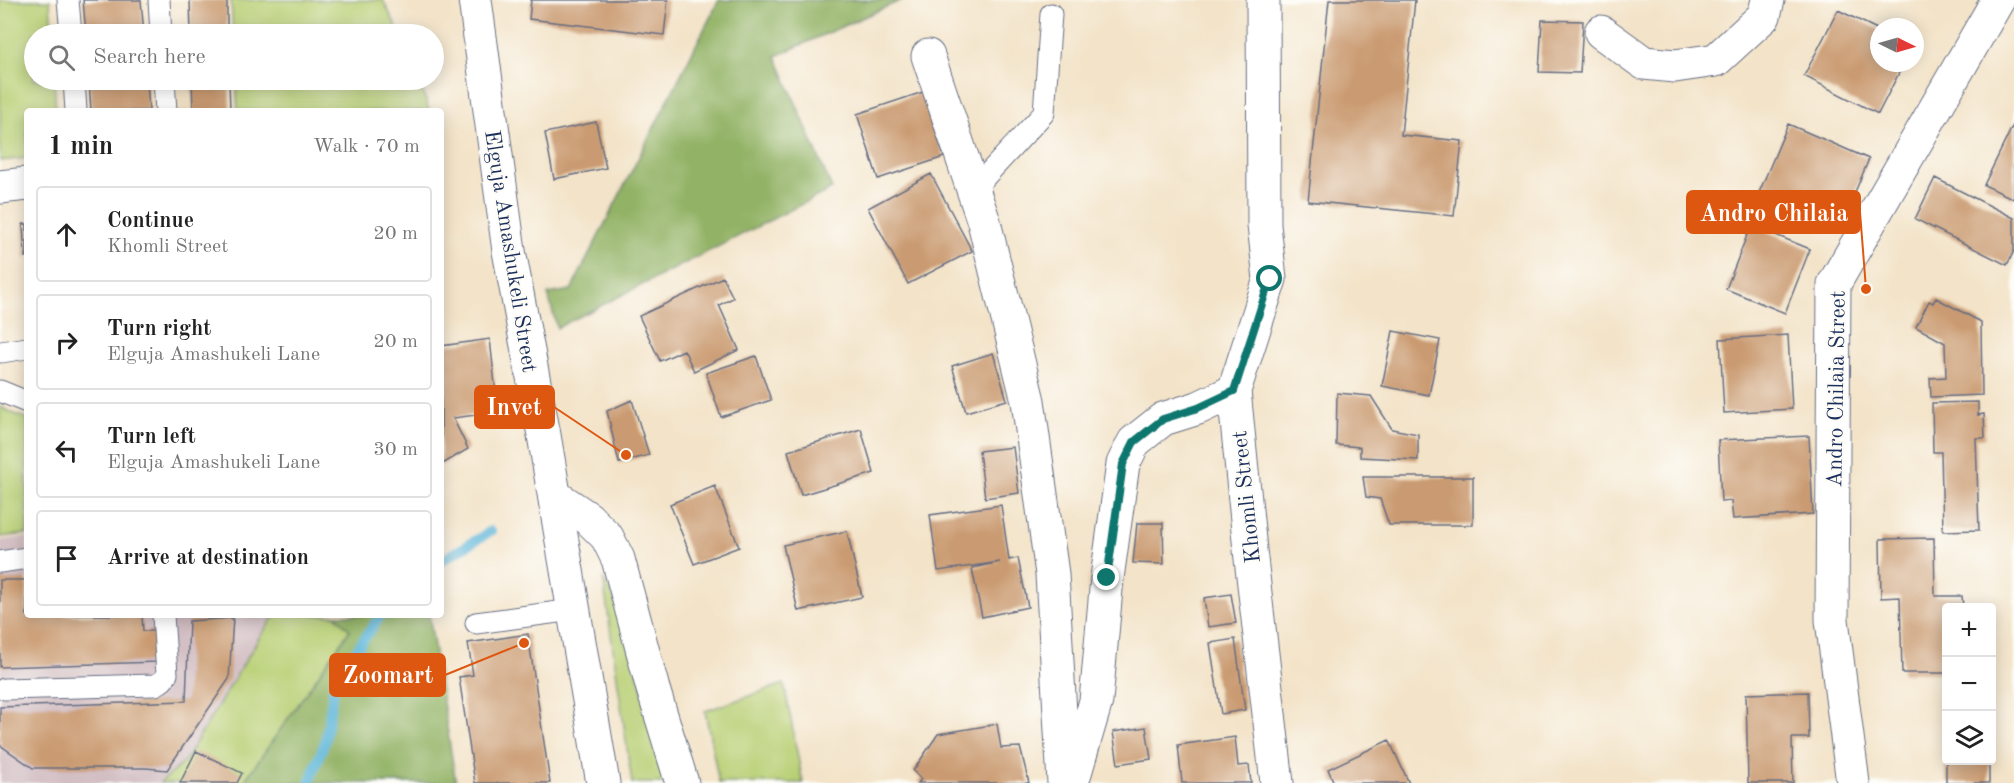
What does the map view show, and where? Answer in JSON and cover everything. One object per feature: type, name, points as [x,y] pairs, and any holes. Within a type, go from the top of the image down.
[{"type":"street","name":"Elguja Amashukeli Street","points":[[473,0],[509,251],[555,496],[603,783]]},
{"type":"street","name":"Khomli Street","points":[[1263,0],[1264,225],[1270,279],[1234,391],[1277,783]]},
{"type":"street","points":[[1601,32],[1644,63],[1675,66],[1716,60],[1764,16],[1768,0]]},
{"type":"street","name":"Andro Chilaia Street","points":[[1853,783],[1832,620],[1834,284],[1998,0]]},
{"type":"street","points":[[928,56],[984,222],[1028,401],[1052,574],[1064,783]]},
{"type":"street","points":[[0,188],[24,184]]},
{"type":"street","points":[[1072,783],[1096,701],[1107,578],[1123,464],[1134,442],[1163,419],[1198,408],[1234,391]]},
{"type":"street","points":[[555,496],[588,518],[607,537],[618,559],[652,689],[682,783]]},
{"type":"lane","points":[[68,0],[70,24]]},
{"type":"lane","points":[[159,0],[160,24]]},
{"type":"lane","points":[[973,190],[1044,113],[1050,14]]},
{"type":"lane","points":[[75,90],[76,108]]},
{"type":"lane","points":[[165,90],[166,108]]},
{"type":"lane","points":[[0,350],[24,348]]},
{"type":"lane","points":[[0,391],[24,401]]},
{"type":"lane","points":[[0,562],[24,558]]},
{"type":"lane","points":[[476,623],[573,610]]},
{"type":"lane","points":[[4,689],[160,683],[167,674],[163,618]]},
{"type":"shaded area","points":[[24,537],[24,618],[273,618],[184,762],[160,783],[0,783],[0,540]]},
{"type":"green space","points":[[0,0],[50,0],[51,24],[24,24],[24,90],[55,90],[56,108],[24,108],[24,158],[0,161]]},
{"type":"green space","points":[[231,0],[383,0],[395,24],[232,24]]},
{"type":"green space","points":[[719,0],[902,0],[776,56],[832,189],[557,328],[548,294],[571,290]]},
{"type":"green space","points":[[237,90],[422,90],[428,108],[238,108]]},
{"type":"green space","points":[[0,407],[24,417],[24,534],[0,537]]},
{"type":"green space","points":[[603,578],[614,598],[671,783],[632,783]]},
{"type":"green space","points":[[273,618],[338,618],[350,630],[243,783],[160,783],[184,762]]},
{"type":"green space","points":[[338,618],[429,618],[456,783],[243,783],[350,630]]},
{"type":"green space","points":[[784,684],[803,783],[719,783],[705,711]]},
{"type":"building","points":[[83,0],[141,0],[143,24],[85,24]]},
{"type":"building","points":[[190,0],[227,0],[227,24],[191,24]]},
{"type":"building","points":[[531,0],[668,0],[664,35],[529,19]]},
{"type":"building","points":[[1329,0],[1415,0],[1401,135],[1462,141],[1454,216],[1308,201]]},
{"type":"building","points":[[1838,10],[1870,26],[1870,72],[1899,72],[1878,114],[1804,76]]},
{"type":"building","points":[[1542,20],[1583,21],[1580,73],[1539,72]]},
{"type":"building","points":[[90,90],[148,90],[149,108],[91,108]]},
{"type":"building","points":[[192,90],[229,90],[230,108],[193,108]]},
{"type":"building","points":[[923,92],[944,157],[878,179],[857,114]]},
{"type":"building","points":[[596,122],[606,168],[554,179],[545,133]]},
{"type":"building","points":[[2014,123],[2014,199],[1984,185]]},
{"type":"building","points":[[1788,124],[1869,159],[1839,230],[1758,195]]},
{"type":"building","points":[[931,174],[972,251],[908,284],[868,208]]},
{"type":"building","points":[[1935,178],[2014,218],[2014,251],[2007,265],[1915,219]]},
{"type":"building","points":[[1751,225],[1810,249],[1785,313],[1726,289]]},
{"type":"building","points":[[723,277],[733,298],[719,305],[739,350],[694,371],[684,350],[660,361],[639,316]]},
{"type":"building","points":[[1936,298],[1981,322],[1982,395],[1931,397],[1930,378],[1946,377],[1945,343],[1916,327],[1929,301],[1933,303]]},
{"type":"building","points":[[1393,331],[1440,340],[1429,395],[1382,386]]},
{"type":"building","points":[[1788,335],[1792,409],[1724,413],[1720,339]]},
{"type":"building","points":[[490,339],[498,412],[453,418],[468,449],[444,463],[444,346]]},
{"type":"building","points":[[993,353],[1007,400],[966,412],[952,366]]},
{"type":"building","points":[[756,356],[771,400],[721,417],[706,373]]},
{"type":"building","points":[[1337,393],[1371,396],[1392,429],[1418,434],[1418,460],[1360,457],[1360,447],[1336,445]]},
{"type":"building","points":[[632,400],[649,455],[619,463],[607,411]]},
{"type":"building","points":[[1978,402],[1978,415],[1984,414],[1985,438],[1976,438],[1979,530],[1943,531],[1941,452],[1933,452],[1932,403]]},
{"type":"building","points":[[861,429],[874,473],[801,495],[788,451]]},
{"type":"building","points":[[1809,436],[1813,514],[1733,519],[1731,501],[1721,502],[1718,440]]},
{"type":"building","points":[[1013,447],[1019,493],[985,498],[979,451]]},
{"type":"building","points":[[1363,477],[1473,477],[1473,525],[1389,525],[1380,499],[1366,497]]},
{"type":"building","points":[[715,486],[739,547],[694,564],[670,504]]},
{"type":"building","points":[[1001,505],[1009,560],[1018,558],[1028,607],[982,617],[972,568],[1000,562],[938,571],[930,515]]},
{"type":"building","points":[[1137,523],[1163,523],[1164,564],[1133,563]]},
{"type":"building","points":[[847,531],[862,597],[798,611],[783,545]]},
{"type":"building","points":[[1934,538],[1935,596],[1962,596],[1963,603],[1942,603],[1942,673],[1902,673],[1900,597],[1881,598],[1880,539]]},
{"type":"building","points":[[0,580],[24,580],[24,618],[142,618],[143,631],[156,631],[157,662],[0,667]]},
{"type":"building","points":[[1231,594],[1236,623],[1208,627],[1204,598]]},
{"type":"building","points":[[233,618],[229,679],[167,770],[33,768],[0,745],[0,707],[186,701],[189,621]]},
{"type":"building","points":[[528,634],[550,783],[475,783],[459,677],[473,675],[468,643]]},
{"type":"building","points":[[1235,639],[1245,710],[1221,714],[1210,643]]},
{"type":"building","points":[[1808,692],[1809,738],[1792,738],[1793,783],[1748,783],[1746,694]]},
{"type":"building","points":[[997,724],[1001,748],[1020,747],[1029,783],[918,783],[921,779],[913,771],[938,734]]},
{"type":"building","points":[[1146,727],[1151,759],[1118,764],[1113,732]]},
{"type":"building","points":[[1235,737],[1238,766],[1249,765],[1251,783],[1182,783],[1178,745]]},
{"type":"building","points":[[1389,740],[1409,783],[1334,783],[1328,769]]},
{"type":"building","points":[[196,751],[242,773],[237,783],[180,783]]},
{"type":"building","points":[[1946,765],[1989,765],[1989,783],[1946,783]]},
{"type":"waterway","points":[[444,559],[491,531]]},
{"type":"waterway","points":[[309,783],[325,742],[335,680],[379,618]]},
{"type":"place","name":"Andro Chilaia","points":[[1866,289]]},
{"type":"place","name":"Invet","points":[[626,455]]},
{"type":"place","name":"Zoomart","points":[[524,643]]},
{"type":"route","points":[[1107,578],[1123,464],[1134,442],[1163,419],[1198,408],[1234,391],[1270,279]]}]
